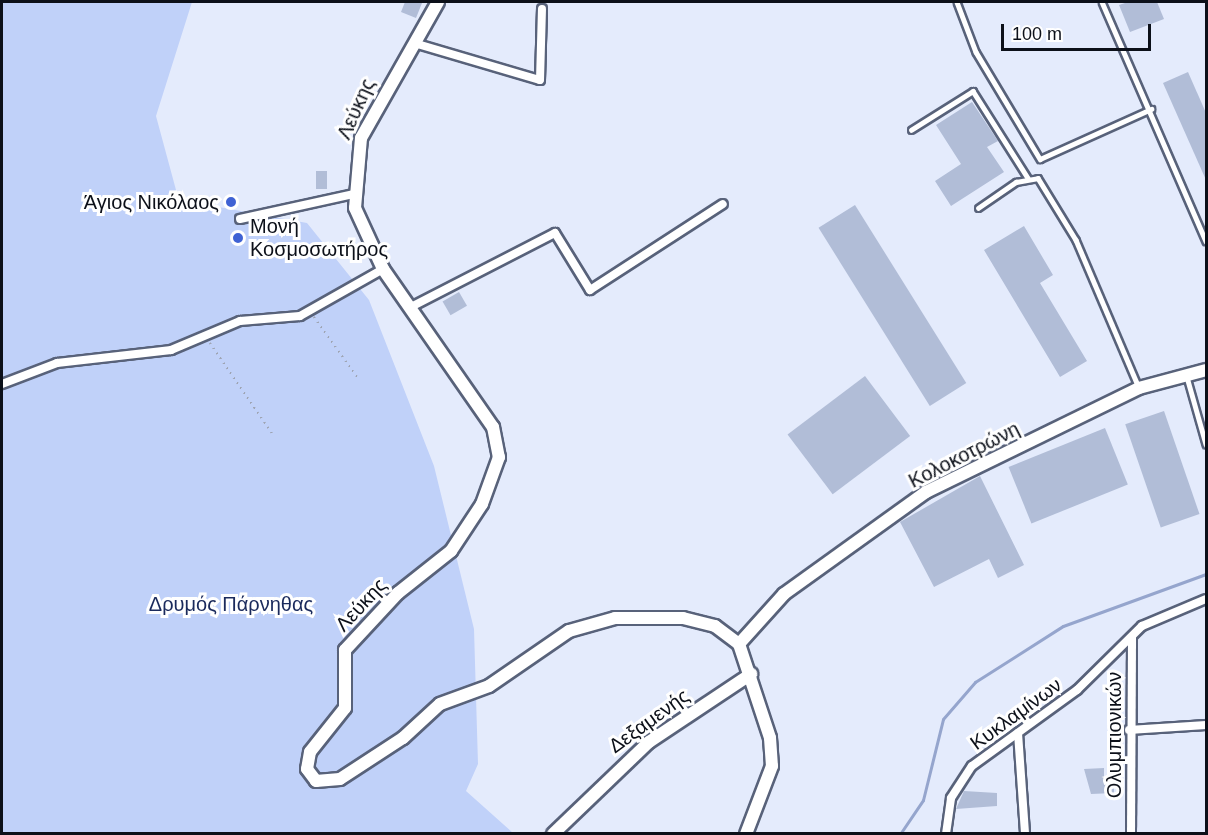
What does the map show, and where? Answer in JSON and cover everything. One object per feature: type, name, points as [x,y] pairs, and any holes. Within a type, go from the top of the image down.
[{"type":"street","name":"Λεύκης","points":[[438,2],[361,138],[354,194],[359,225],[383,269],[486,417],[499,457],[482,504],[451,550],[398,593],[345,650],[345,708],[310,752],[312,777],[321,782],[340,779],[403,738],[440,704],[489,686],[569,631],[595,622],[683,618],[715,626],[739,644],[752,674],[774,757],[746,834]]},
{"type":"street","points":[[414,43],[540,80],[542,9]]},
{"type":"street","points":[[240,219],[354,194]]},
{"type":"street","points":[[409,308],[555,233],[590,290],[723,204]]},
{"type":"street","points":[[2,384],[57,363],[171,350],[240,321],[310,312],[383,269]]},
{"type":"street","name":"Κολοκοτρώνη","points":[[739,644],[784,594],[926,492],[1139,388],[1206,370]]},
{"type":"street","name":"Κυκλαμίνων","points":[[946,834],[960,780],[1018,733],[1077,690],[1132,637],[1162,615],[1206,599]]},
{"type":"street","name":"Ολυμπιονικών","points":[[1131,834],[1129,730],[1132,637]]},
{"type":"street","name":"Δεξαμενής","points":[[553,834],[649,742],[752,674]]},
{"type":"street","points":[[1129,730],[1206,725]]},
{"type":"street","points":[[1018,733],[1025,834]]},
{"type":"lane","points":[[957,2],[976,52],[1040,159],[1150,110]]},
{"type":"lane","points":[[1102,2],[1206,241]]},
{"type":"lane","points":[[911,130],[973,91],[1028,178]]},
{"type":"lane","points":[[978,208],[1028,178],[1038,178],[1076,240],[1139,388]]},
{"type":"lane","points":[[1187,374],[1206,444]]},
{"type":"path","points":[[310,312],[358,378]]},
{"type":"path","points":[[205,335],[274,436]]},
{"type":"green space","name":"Δρυμός Πάρνηθας","points":[[2,2],[192,2],[156,116],[176,190],[171,204],[202,204],[307,223],[369,300],[434,466],[474,629],[478,764],[466,791],[513,833],[2,834]]},
{"type":"building","points":[[405,2],[422,3],[416,18],[401,12]]},
{"type":"building","points":[[1128,2],[1157,2],[1164,19],[1130,32],[1119,5]]},
{"type":"building","points":[[1188,72],[1206,113],[1206,180],[1163,83]]},
{"type":"building","points":[[972,102],[998,141],[987,147],[1004,172],[951,206],[935,181],[961,164],[936,125]]},
{"type":"building","points":[[316,171],[327,171],[327,189],[316,189]]},
{"type":"building","points":[[855,205],[966,383],[930,406],[819,228]]},
{"type":"building","points":[[1024,226],[1053,275],[1040,283],[1087,361],[1060,377],[984,250]]},
{"type":"building","points":[[459,292],[467,306],[451,315],[443,302]]},
{"type":"building","points":[[865,376],[910,436],[833,494],[788,434]]},
{"type":"building","points":[[1164,411],[1199,514],[1161,527],[1125,424]]},
{"type":"building","points":[[1105,428],[1128,485],[1031,524],[1009,467]]},
{"type":"building","points":[[980,476],[1024,565],[998,578],[989,559],[934,587],[900,522]]},
{"type":"building","points":[[1104,768],[1104,781],[1114,780],[1114,793],[1091,794],[1084,769]]},
{"type":"building","points":[[964,791],[997,793],[997,806],[956,809]]},
{"type":"waterway","points":[[900,834],[923,800],[943,719],[975,682],[1063,626],[1206,574]]},
{"type":"place","name":"Άγιος Νικόλαος","points":[[231,202]]},
{"type":"place","name":"Μονή Κοσμοσωτήρος","points":[[238,238]]}]
